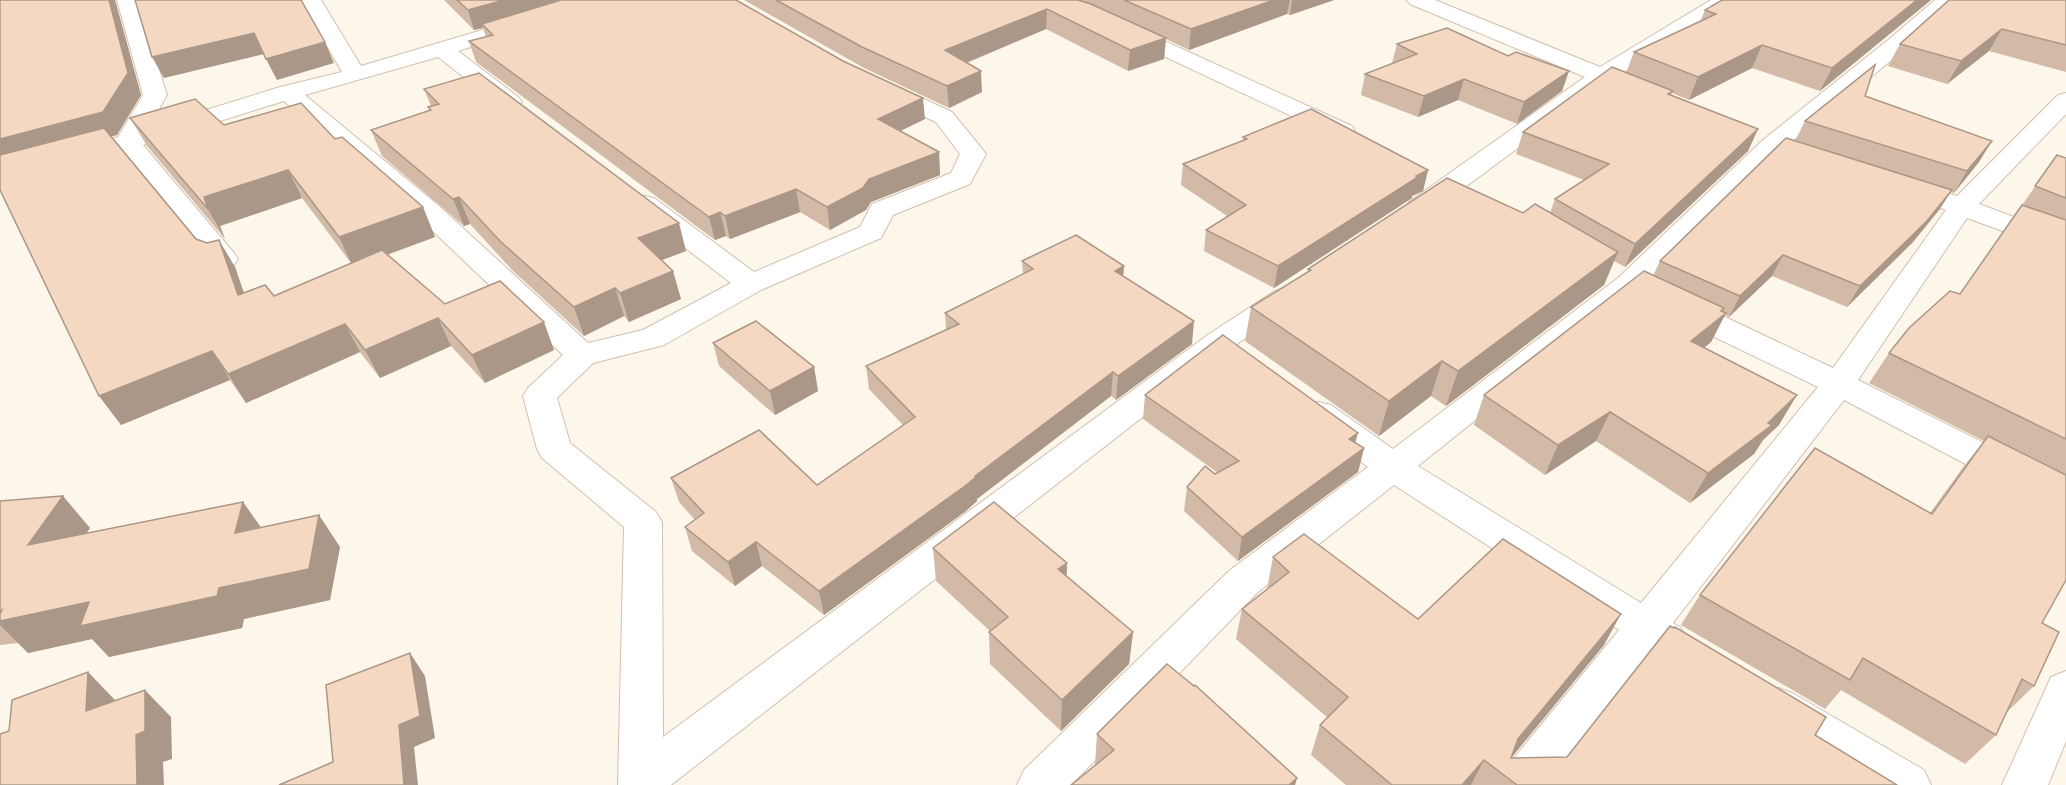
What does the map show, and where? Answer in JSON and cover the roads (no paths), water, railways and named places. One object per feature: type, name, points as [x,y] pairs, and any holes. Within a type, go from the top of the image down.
[{"type":"street","points":[[127,0],[155,94],[128,142]]},
{"type":"street","points":[[311,0],[356,75]]},
{"type":"street","points":[[0,176],[128,142],[288,92],[356,75],[440,48],[614,0]]},
{"type":"street","points":[[1046,0],[1098,18],[1359,138]]},
{"type":"street","points":[[1417,0],[1633,89]]},
{"type":"street","points":[[1397,223],[1456,184],[1601,76],[1725,0]]},
{"type":"street","points":[[1040,785],[1244,581],[1393,467],[1773,144],[1896,45],[1947,0]]},
{"type":"street","points":[[440,48],[525,113]]},
{"type":"street","points":[[642,782],[643,522],[554,449],[540,396],[582,355],[653,338],[751,284],[871,232],[882,210],[961,178],[973,154],[944,117],[865,80]]},
{"type":"street","points":[[288,92],[429,212],[582,355]]},
{"type":"street","points":[[1520,785],[1839,384],[1962,206],[2066,100]]},
{"type":"street","points":[[128,142],[224,259]]},
{"type":"street","points":[[628,191],[751,284]]},
{"type":"street","points":[[1918,192],[1962,206],[2066,246]]},
{"type":"street","points":[[1618,278],[1839,384],[2066,500]]},
{"type":"street","points":[[642,782],[1220,341],[1308,282]]},
{"type":"street","points":[[1220,341],[1249,362]]},
{"type":"street","points":[[1297,397],[1393,467],[1697,658]]},
{"type":"street","points":[[1747,688],[1908,785]]},
{"type":"street","points":[[2025,785],[2066,690]]}]
